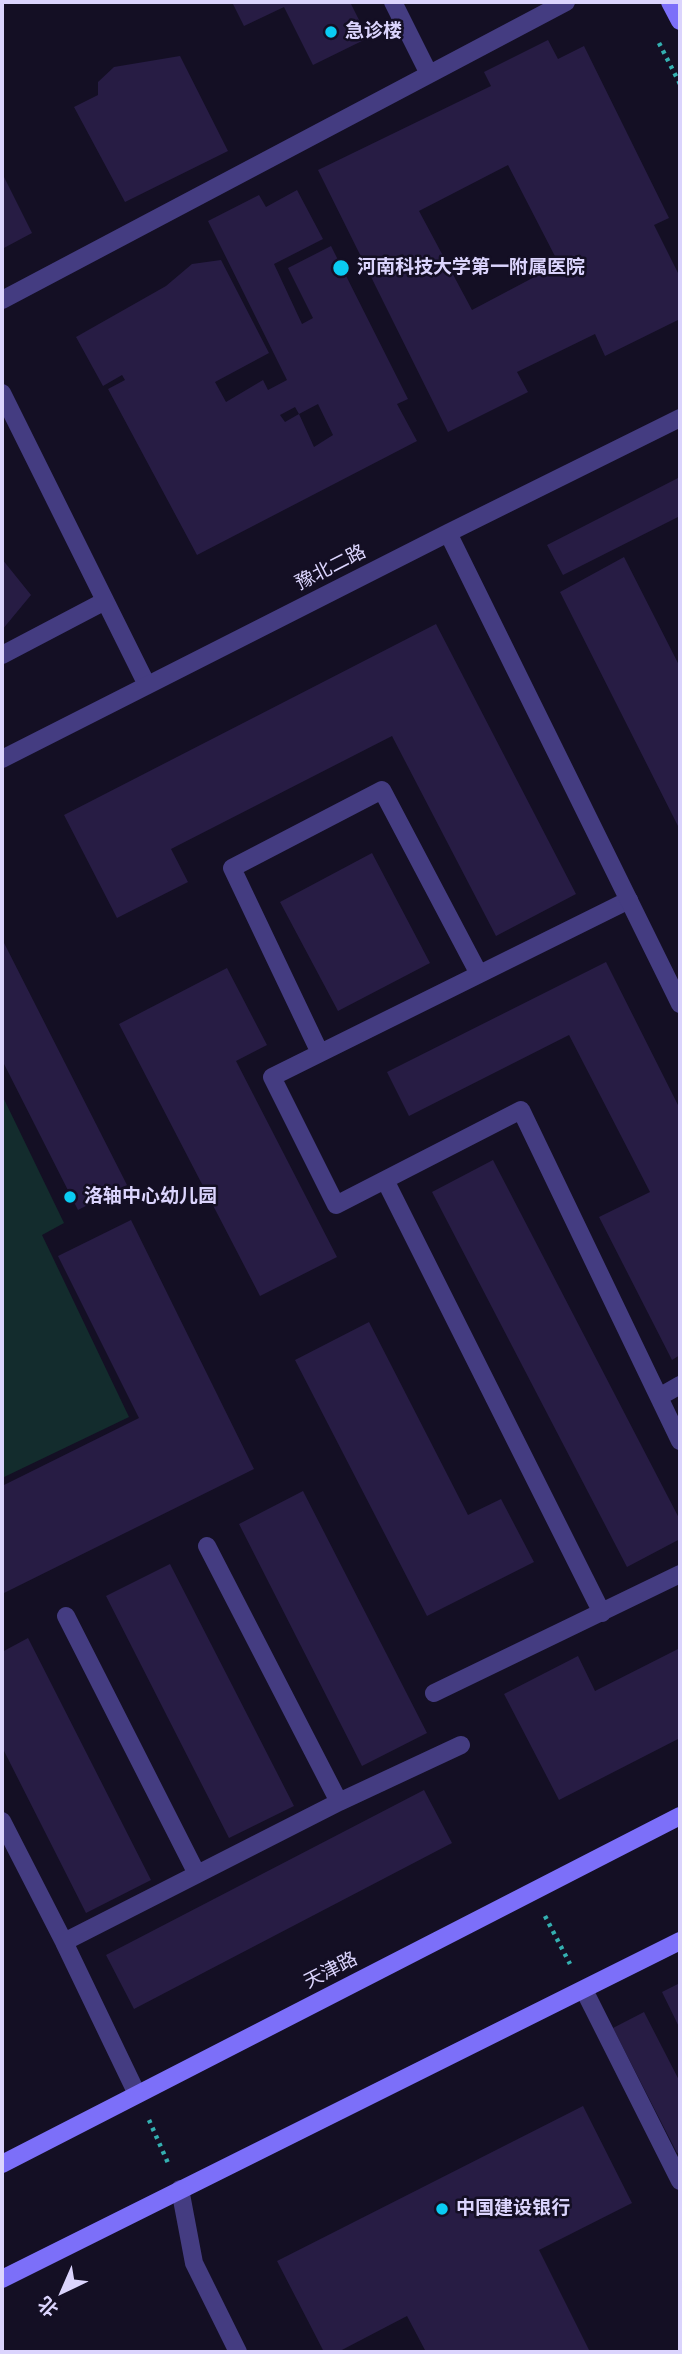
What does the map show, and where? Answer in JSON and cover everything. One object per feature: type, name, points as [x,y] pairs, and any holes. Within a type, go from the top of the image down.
[{"type":"main road","points":[[670,2],[680,21]]},
{"type":"main road","name":"天津路","points":[[2,2164],[680,1816]]},
{"type":"main road","points":[[2,2279],[680,1941]]},
{"type":"street","points":[[393,2],[429,74]]},
{"type":"street","points":[[2,300],[566,2]]},
{"type":"street","points":[[2,393],[147,685]]},
{"type":"street","name":"豫北二路","points":[[2,759],[680,418]]},
{"type":"street","points":[[448,533],[680,1004]]},
{"type":"street","points":[[2,655],[105,600]]},
{"type":"street","points":[[320,1053],[232,868],[382,790],[478,974]]},
{"type":"street","points":[[629,900],[272,1077],[336,1205],[521,1110],[680,1441]]},
{"type":"street","points":[[385,1180],[602,1613]]},
{"type":"street","points":[[659,1397],[680,1385]]},
{"type":"street","points":[[207,1546],[339,1802]]},
{"type":"street","points":[[434,1693],[680,1574]]},
{"type":"street","points":[[66,1616],[197,1874]]},
{"type":"street","points":[[64,1942],[339,1802],[461,1745]]},
{"type":"street","points":[[2,1821],[137,2094]]},
{"type":"street","points":[[584,1990],[680,2180]]},
{"type":"street","points":[[180,2189],[194,2263],[238,2352]]},
{"type":"path","points":[[532,1892],[584,1990]]},
{"type":"path","points":[[137,2094],[180,2189]]},
{"type":"green space","points":[[2,1095],[64,1223],[42,1235],[129,1417],[2,1478]]},
{"type":"building","name":"急诊楼","points":[[232,2],[350,2],[368,38],[313,65],[284,7],[244,26]]},
{"type":"building","points":[[548,40],[558,59],[584,46],[669,218],[654,225],[680,277],[680,319],[605,356],[595,334],[517,372],[528,392],[448,432],[318,170],[491,86],[484,72]],"holes":[[[508,165],[559,264],[472,310],[419,211]]]},
{"type":"building","points":[[180,56],[228,151],[125,202],[74,107],[98,95],[98,82],[114,67]]},
{"type":"building","points":[[2,173],[32,233],[2,249]]},
{"type":"building","points":[[297,190],[323,239],[274,264],[302,324],[313,318],[288,268],[331,246],[408,399],[397,404],[417,441],[197,555],[108,389],[125,380],[122,375],[103,386],[76,337],[166,286],[192,264],[221,260],[269,353],[215,382],[226,402],[263,380],[268,390],[287,380],[208,221],[259,195],[266,207]],"holes":[[[318,404],[333,435],[314,447],[299,414]],[[295,407],[299,414],[285,422],[280,415]]]},
{"type":"building","points":[[680,477],[680,516],[563,575],[547,545]]},
{"type":"building","points":[[624,557],[680,667],[680,830],[560,592]]},
{"type":"building","points":[[2,559],[31,595],[2,630]]},
{"type":"building","points":[[436,624],[576,894],[496,936],[392,736],[171,849],[188,882],[117,918],[64,815]]},
{"type":"building","points":[[372,853],[430,963],[338,1011],[280,902]]},
{"type":"building","points":[[2,939],[127,1185],[78,1210],[2,1060]]},
{"type":"building","points":[[606,962],[680,1109],[680,1355],[672,1360],[599,1217],[650,1192],[569,1035],[409,1116],[387,1072]]},
{"type":"building","points":[[227,968],[267,1045],[236,1061],[337,1257],[260,1296],[119,1024]]},
{"type":"building","points":[[493,1160],[680,1520],[680,1539],[627,1567],[432,1192]]},
{"type":"building","points":[[131,1220],[254,1469],[2,1594],[2,1486],[139,1418],[58,1256]]},
{"type":"building","points":[[369,1322],[468,1515],[501,1499],[534,1562],[427,1616],[295,1360]]},
{"type":"building","points":[[303,1491],[427,1733],[362,1766],[239,1524]]},
{"type":"building","points":[[170,1564],[294,1806],[229,1838],[106,1596]]},
{"type":"building","points":[[28,1638],[151,1880],[86,1913],[2,1747],[2,1652]]},
{"type":"building","points":[[680,1648],[680,1738],[559,1800],[504,1694],[578,1656],[595,1691]]},
{"type":"building","points":[[424,1790],[452,1843],[134,2009],[106,1955]]},
{"type":"building","points":[[680,1983],[680,2029],[662,1992]]},
{"type":"building","points":[[644,2012],[680,2082],[680,2152],[677,2153],[613,2028]]},
{"type":"building","points":[[583,2106],[632,2203],[539,2250],[590,2352],[426,2352],[407,2316],[338,2352],[324,2352],[277,2261]]},
{"type":"place","name":"急诊楼","points":[[331,32]]},
{"type":"place","name":"河南科技大学第一附属医院","points":[[341,268]]},
{"type":"place","name":"洛轴中心幼儿园","points":[[70,1197]]},
{"type":"place","name":"中国建设银行","points":[[442,2209]]}]
